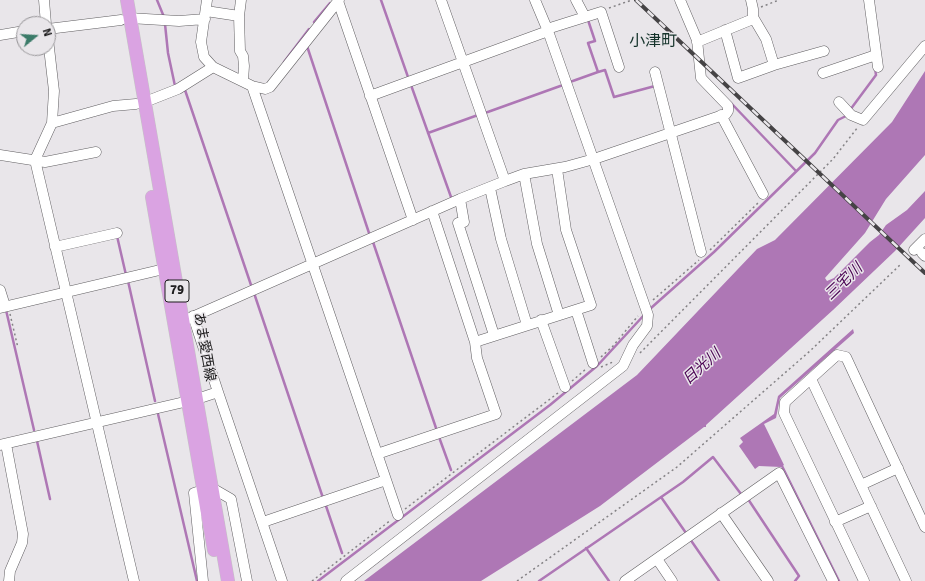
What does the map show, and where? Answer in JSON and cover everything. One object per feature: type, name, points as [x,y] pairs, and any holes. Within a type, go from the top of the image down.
[{"type":"main road","name":"あま愛西線","points":[[118,0],[125,19],[141,103],[188,318],[192,400]]},
{"type":"main road","name":"あま愛西線","points":[[125,19],[127,0]]},
{"type":"main road","name":"あま愛西線","points":[[141,103],[164,269],[228,581]]},
{"type":"main road","name":"あま愛西線","points":[[208,489],[220,581]]},
{"type":"street","points":[[44,0],[45,16]]},
{"type":"street","points":[[207,0],[201,42],[204,57],[213,67],[265,89],[270,87],[338,1]]},
{"type":"street","points":[[241,0],[239,16],[240,51],[243,56],[248,83],[398,515]]},
{"type":"street","points":[[441,0],[505,181]]},
{"type":"street","points":[[346,581],[623,366],[633,346],[648,326],[646,307],[548,30],[535,0]]},
{"type":"street","points":[[576,0],[585,17]]},
{"type":"street","points":[[282,581],[218,392],[188,318],[432,211],[505,181],[524,174],[557,169],[594,159],[671,133],[721,115],[728,111],[728,106],[701,78],[697,42],[680,0]]},
{"type":"street","points":[[869,0],[878,67]]},
{"type":"street","points":[[338,1],[413,220]]},
{"type":"street","points":[[697,42],[753,19],[752,9]]},
{"type":"street","points":[[752,9],[766,40],[774,65]]},
{"type":"street","points":[[370,96],[601,12],[619,67]]},
{"type":"street","points":[[56,28],[125,19],[179,21],[205,15],[239,16]]},
{"type":"street","points":[[725,30],[738,78],[774,65],[824,51]]},
{"type":"street","points":[[0,35],[16,32]]},
{"type":"street","points":[[839,102],[851,115],[863,120],[925,46]]},
{"type":"street","points":[[823,73],[876,55]]},
{"type":"street","points":[[50,56],[54,91],[52,123],[36,160],[55,247],[134,581]]},
{"type":"street","points":[[52,123],[113,106],[141,103],[178,90],[213,67]]},
{"type":"street","points":[[655,72],[704,254]]},
{"type":"street","points":[[721,115],[763,194]]},
{"type":"street","points":[[0,155],[45,162],[96,152]]},
{"type":"street","points":[[475,342],[591,305],[566,230],[557,169]]},
{"type":"street","points":[[524,174],[537,244],[559,315]]},
{"type":"street","points":[[490,188],[501,239],[527,325]]},
{"type":"street","points":[[460,199],[464,222],[458,224],[494,336]]},
{"type":"street","points":[[377,454],[496,414],[477,358],[475,342],[432,211]]},
{"type":"street","points":[[55,247],[117,233]]},
{"type":"street","points":[[920,253],[925,239]]},
{"type":"street","points":[[0,290],[5,307],[164,269]]},
{"type":"street","points":[[576,310],[593,363]]},
{"type":"street","points":[[541,320],[565,387]]},
{"type":"street","points":[[864,581],[784,413],[785,402],[837,355],[846,357],[925,526]]},
{"type":"street","points":[[811,379],[906,581]]},
{"type":"street","points":[[10,581],[10,571],[22,543],[23,534],[3,444],[192,400],[218,392]]},
{"type":"street","points":[[861,485],[898,468]]},
{"type":"street","points":[[625,581],[779,473],[833,581]]},
{"type":"street","points":[[263,522],[386,480]]},
{"type":"street","points":[[202,581],[194,493],[208,489],[231,499],[247,581]]},
{"type":"street","points":[[835,522],[871,506]]},
{"type":"street","points":[[720,513],[768,581]]},
{"type":"street","points":[[657,559],[672,581]]},
{"type":"path","points":[[601,12],[632,0]]},
{"type":"path","points":[[752,9],[779,0]]},
{"type":"path","points":[[639,353],[833,158],[863,120]]},
{"type":"path","points":[[312,581],[565,387],[613,346],[646,307],[764,197],[763,194]]},
{"type":"path","points":[[517,581],[677,467],[804,356],[901,264]]},
{"type":"path","points":[[5,307],[18,348]]},
{"type":"water","points":[[925,71],[925,155],[886,199],[865,233],[825,278],[827,281],[834,278],[879,235],[886,225],[907,210],[925,191],[925,218],[895,251],[833,310],[706,425],[706,427],[600,506],[481,581],[364,581],[637,375],[757,249],[775,240],[892,122]]},
{"type":"water","points":[[853,329],[854,333],[780,398],[776,418],[764,424],[784,465],[781,467],[759,466],[755,469],[739,446],[743,442],[740,438],[774,414],[778,396]]},
{"type":"waterway","points":[[157,0],[164,17]]},
{"type":"waterway","points":[[381,0],[408,77]]},
{"type":"waterway","points":[[314,22],[330,3]]},
{"type":"waterway","points":[[570,82],[598,72],[588,43],[595,41],[588,20]]},
{"type":"waterway","points":[[165,24],[168,53],[175,86]]},
{"type":"waterway","points":[[284,62],[309,29]]},
{"type":"waterway","points":[[307,46],[369,233]]},
{"type":"waterway","points":[[850,110],[876,75],[875,68]]},
{"type":"waterway","points":[[598,72],[605,70],[614,97],[655,86]]},
{"type":"waterway","points":[[411,85],[451,197]]},
{"type":"waterway","points":[[485,113],[563,85]]},
{"type":"waterway","points":[[185,90],[251,285]]},
{"type":"waterway","points":[[731,103],[796,171]]},
{"type":"waterway","points":[[428,133],[478,115]]},
{"type":"waterway","points":[[651,308],[714,252],[815,153],[838,120],[846,116]]},
{"type":"waterway","points":[[117,236],[126,275]]},
{"type":"waterway","points":[[373,242],[436,428]]},
{"type":"waterway","points":[[128,281],[155,401]]},
{"type":"waterway","points":[[254,293],[323,498]]},
{"type":"waterway","points":[[6,310],[34,430]]},
{"type":"waterway","points":[[318,581],[550,405],[597,366],[645,314]]},
{"type":"waterway","points":[[158,414],[197,581]]},
{"type":"waterway","points":[[439,437],[451,470]]},
{"type":"waterway","points":[[37,441],[50,499]]},
{"type":"waterway","points":[[539,581],[683,482],[713,457],[741,494]]},
{"type":"waterway","points":[[780,464],[839,581]]},
{"type":"waterway","points":[[661,497],[686,533]]},
{"type":"waterway","points":[[748,499],[799,576],[795,581]]},
{"type":"waterway","points":[[326,506],[342,553]]},
{"type":"waterway","points":[[690,539],[719,581]]},
{"type":"waterway","points":[[586,548],[609,581]]},
{"type":"railway","points":[[636,0],[925,273]]},
{"type":"district","name":"小津町","points":[[653,42]]},
{"type":"water label","name":"三宅川","points":[[844,282]]},
{"type":"water label","name":"日光川","points":[[702,367]]}]
